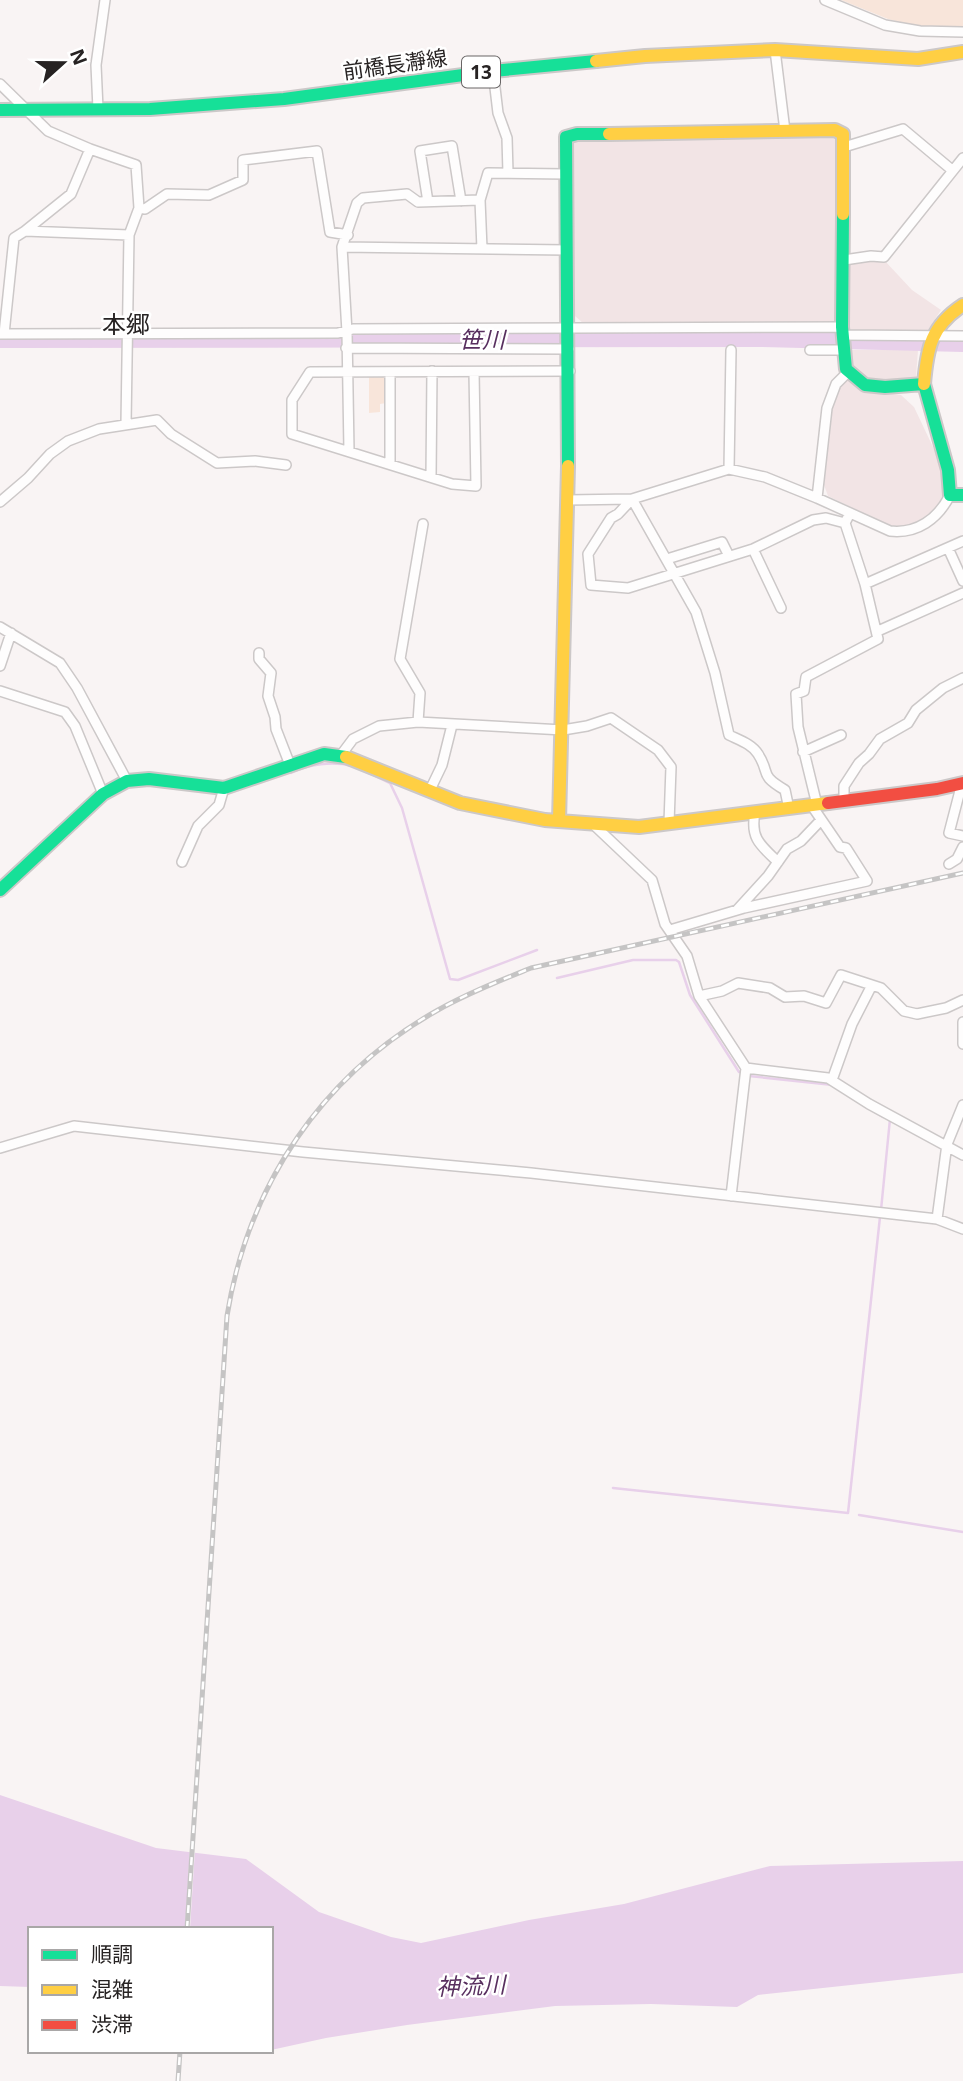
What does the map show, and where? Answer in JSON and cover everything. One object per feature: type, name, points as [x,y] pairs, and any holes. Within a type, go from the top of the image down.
[{"type":"street","points":[[98,109],[96,65],[105,0]]},
{"type":"street","points":[[825,0],[885,24],[920,30],[963,32]]},
{"type":"street","points":[[775,50],[785,131]]},
{"type":"street","name":"前橋長瀞線","points":[[0,110],[150,109],[284,99],[493,71],[645,57],[775,50],[918,59],[963,52]]},
{"type":"street","points":[[493,71],[498,113],[508,138],[508,173]]},
{"type":"street","points":[[0,84],[48,131],[136,165],[139,208],[129,235],[126,424]]},
{"type":"street","points":[[844,147],[903,129],[952,170]]},
{"type":"street","points":[[559,821],[569,371],[566,137],[577,134],[835,130],[843,134],[843,331],[846,369],[865,385],[924,383]]},
{"type":"street","points":[[428,202],[420,151],[452,146],[461,201]]},
{"type":"street","points":[[90,149],[71,194],[14,238],[2,334],[128,334],[346,341],[569,340],[843,331],[931,339],[963,336]]},
{"type":"street","points":[[139,208],[145,209],[167,194],[209,195],[232,186],[243,180],[243,160],[317,151],[330,232],[348,234]]},
{"type":"street","points":[[844,260],[884,257],[963,158]]},
{"type":"street","points":[[482,248],[480,200],[488,173],[566,174]]},
{"type":"street","points":[[349,451],[342,247],[357,203],[363,198],[407,194],[418,202],[480,200]]},
{"type":"street","points":[[25,231],[129,235]]},
{"type":"street","points":[[342,247],[568,250]]},
{"type":"street","points":[[567,500],[632,499],[729,469],[765,477],[890,531],[903,533],[925,526],[956,495],[924,383],[931,339],[940,324],[963,305]]},
{"type":"street","points":[[346,341],[353,328],[569,340]]},
{"type":"street","points":[[729,469],[731,350]]},
{"type":"street","points":[[810,350],[844,350]]},
{"type":"street","points":[[474,372],[475,486],[452,484],[292,434],[292,400],[310,372],[569,371]]},
{"type":"street","points":[[817,498],[827,408],[836,384],[849,371]]},
{"type":"street","points":[[390,372],[390,464]]},
{"type":"street","points":[[431,477],[432,372]]},
{"type":"street","points":[[0,502],[29,478],[50,454],[68,441],[99,429],[126,424],[157,420],[171,434],[217,463],[255,461],[286,465]]},
{"type":"street","points":[[632,499],[696,612],[715,673],[729,735],[758,753],[766,778],[785,790],[789,809]]},
{"type":"street","points":[[632,499],[611,518],[588,554],[591,585],[628,587],[752,549],[813,520],[826,518],[845,523]]},
{"type":"street","points":[[670,930],[737,910],[866,881],[846,848],[840,847],[821,820],[814,805],[803,752],[796,694],[804,691],[806,677],[878,639],[865,584],[845,523],[850,513]]},
{"type":"street","points":[[418,722],[420,694],[400,659],[423,524]]},
{"type":"street","points":[[865,584],[963,541]]},
{"type":"street","points":[[667,559],[722,542],[729,556]]},
{"type":"street","points":[[948,548],[963,581]]},
{"type":"street","points":[[752,549],[781,608]]},
{"type":"street","points":[[878,631],[963,593]]},
{"type":"street","points":[[0,626],[60,663],[77,688],[127,781]]},
{"type":"street","points":[[0,666],[11,633]]},
{"type":"street","points":[[259,653],[259,659],[271,673],[268,695],[276,729],[290,765]]},
{"type":"street","points":[[844,801],[844,786],[880,739],[908,723],[916,710],[943,688],[963,678]]},
{"type":"street","points":[[0,691],[65,712],[80,738],[103,794]]},
{"type":"street","points":[[341,755],[353,739],[379,726],[418,722],[563,730],[611,719],[658,750],[671,767],[668,823]]},
{"type":"street","points":[[430,790],[442,765],[452,725]]},
{"type":"street","points":[[803,752],[841,734]]},
{"type":"street","points":[[0,890],[103,794],[127,781],[149,779],[224,788],[324,754],[341,755],[460,803],[559,821],[639,827],[937,789],[963,783],[949,833],[963,836]]},
{"type":"street","points":[[182,862],[198,826],[219,805],[224,788]]},
{"type":"street","points":[[755,812],[752,826],[758,844],[778,862]]},
{"type":"street","points":[[737,910],[787,849],[801,841],[821,820]]},
{"type":"street","points":[[595,825],[652,880],[665,924],[687,956],[699,996],[746,1068],[732,1196]]},
{"type":"street","points":[[949,864],[957,859],[963,847]]},
{"type":"street","points":[[699,996],[722,991],[738,983],[770,988],[785,998],[804,996],[826,1003],[841,975],[881,988],[904,1011],[917,1014],[946,1008],[963,1000]]},
{"type":"street","points":[[832,1080],[852,1024],[872,985]]},
{"type":"street","points":[[963,1022],[963,1044]]},
{"type":"street","points":[[746,1068],[832,1080],[869,1104],[963,1155]]},
{"type":"street","points":[[937,1219],[947,1144],[963,1105]]},
{"type":"street","points":[[0,1148],[74,1126],[937,1219],[963,1229]]},
{"type":"shaded area","points":[[841,0],[963,0],[963,27],[919,27],[888,19]]},
{"type":"shaded area","points":[[835,134],[840,138],[840,320],[834,324],[583,323],[575,316],[573,143],[582,137]]},
{"type":"shaded area","points":[[885,261],[912,290],[941,310],[926,333],[848,331],[848,264]]},
{"type":"shaded area","points":[[847,350],[918,350],[916,377],[914,380],[884,384],[859,377],[849,364]]},
{"type":"shaded area","points":[[369,376],[383,376],[386,382],[386,403],[380,404],[380,412],[369,413]]},
{"type":"shaded area","points":[[850,379],[869,391],[901,395],[914,407],[942,466],[946,499],[923,524],[894,528],[828,496],[823,482],[830,410],[839,389],[845,380]]},
{"type":"water","name":"神流川","points":[[0,1795],[156,1848],[246,1859],[319,1912],[391,1937],[421,1943],[529,1920],[624,1904],[770,1866],[963,1861],[963,1973],[758,1995],[737,2007],[651,2004],[555,2006],[407,2025],[273,2050],[273,1927],[28,1927],[28,1987],[0,1986]]},
{"type":"pier","points":[[190,1848],[195,1849],[190,1927],[185,1927]]},
{"type":"waterway","name":"笹川","points":[[0,340],[760,339],[963,344]]},
{"type":"waterway","points":[[291,773],[321,764],[352,766]]},
{"type":"waterway","points":[[365,771],[390,783],[402,808],[450,979],[458,980],[537,950]]},
{"type":"waterway","points":[[557,978],[633,960],[676,960],[690,995],[739,1072],[743,1073]]},
{"type":"waterway","points":[[749,1076],[833,1085]]},
{"type":"waterway","points":[[868,1108],[883,1117]]},
{"type":"waterway","points":[[881,1210],[890,1119]]},
{"type":"waterway","points":[[613,1488],[848,1513],[880,1217]]},
{"type":"waterway","points":[[859,1515],[963,1532]]},
{"type":"railway","points":[[187,1927],[227,1316],[237,1268],[253,1222],[272,1179],[297,1138],[326,1101],[359,1067],[396,1036],[449,1004],[531,968],[963,873]]},
{"type":"railway","points":[[178,2081],[180,2053]]},
{"type":"traffic: fast","points":[[0,110],[150,109],[284,99],[493,71],[596,61]]},
{"type":"traffic: fast","points":[[568,466],[566,137],[577,134],[609,134]]},
{"type":"traffic: fast","points":[[843,214],[842,327],[846,369],[865,385],[885,387],[924,384],[948,470],[950,495],[963,495]]},
{"type":"traffic: fast","points":[[0,890],[103,794],[127,781],[149,779],[224,788],[324,754],[346,757]]},
{"type":"traffic: slow","points":[[596,61],[775,50],[918,59],[963,52]]},
{"type":"traffic: slow","points":[[609,134],[835,130],[843,134],[843,214]]},
{"type":"traffic: slow","points":[[924,384],[929,349],[937,330],[963,305]]},
{"type":"traffic: slow","points":[[559,821],[568,466]]},
{"type":"traffic: slow","points":[[346,757],[460,803],[545,820],[639,827],[828,803]]},
{"type":"traffic: jam","points":[[828,803],[937,789],[963,783]]},
{"type":"district","name":"本郷","points":[[126,325]]}]
